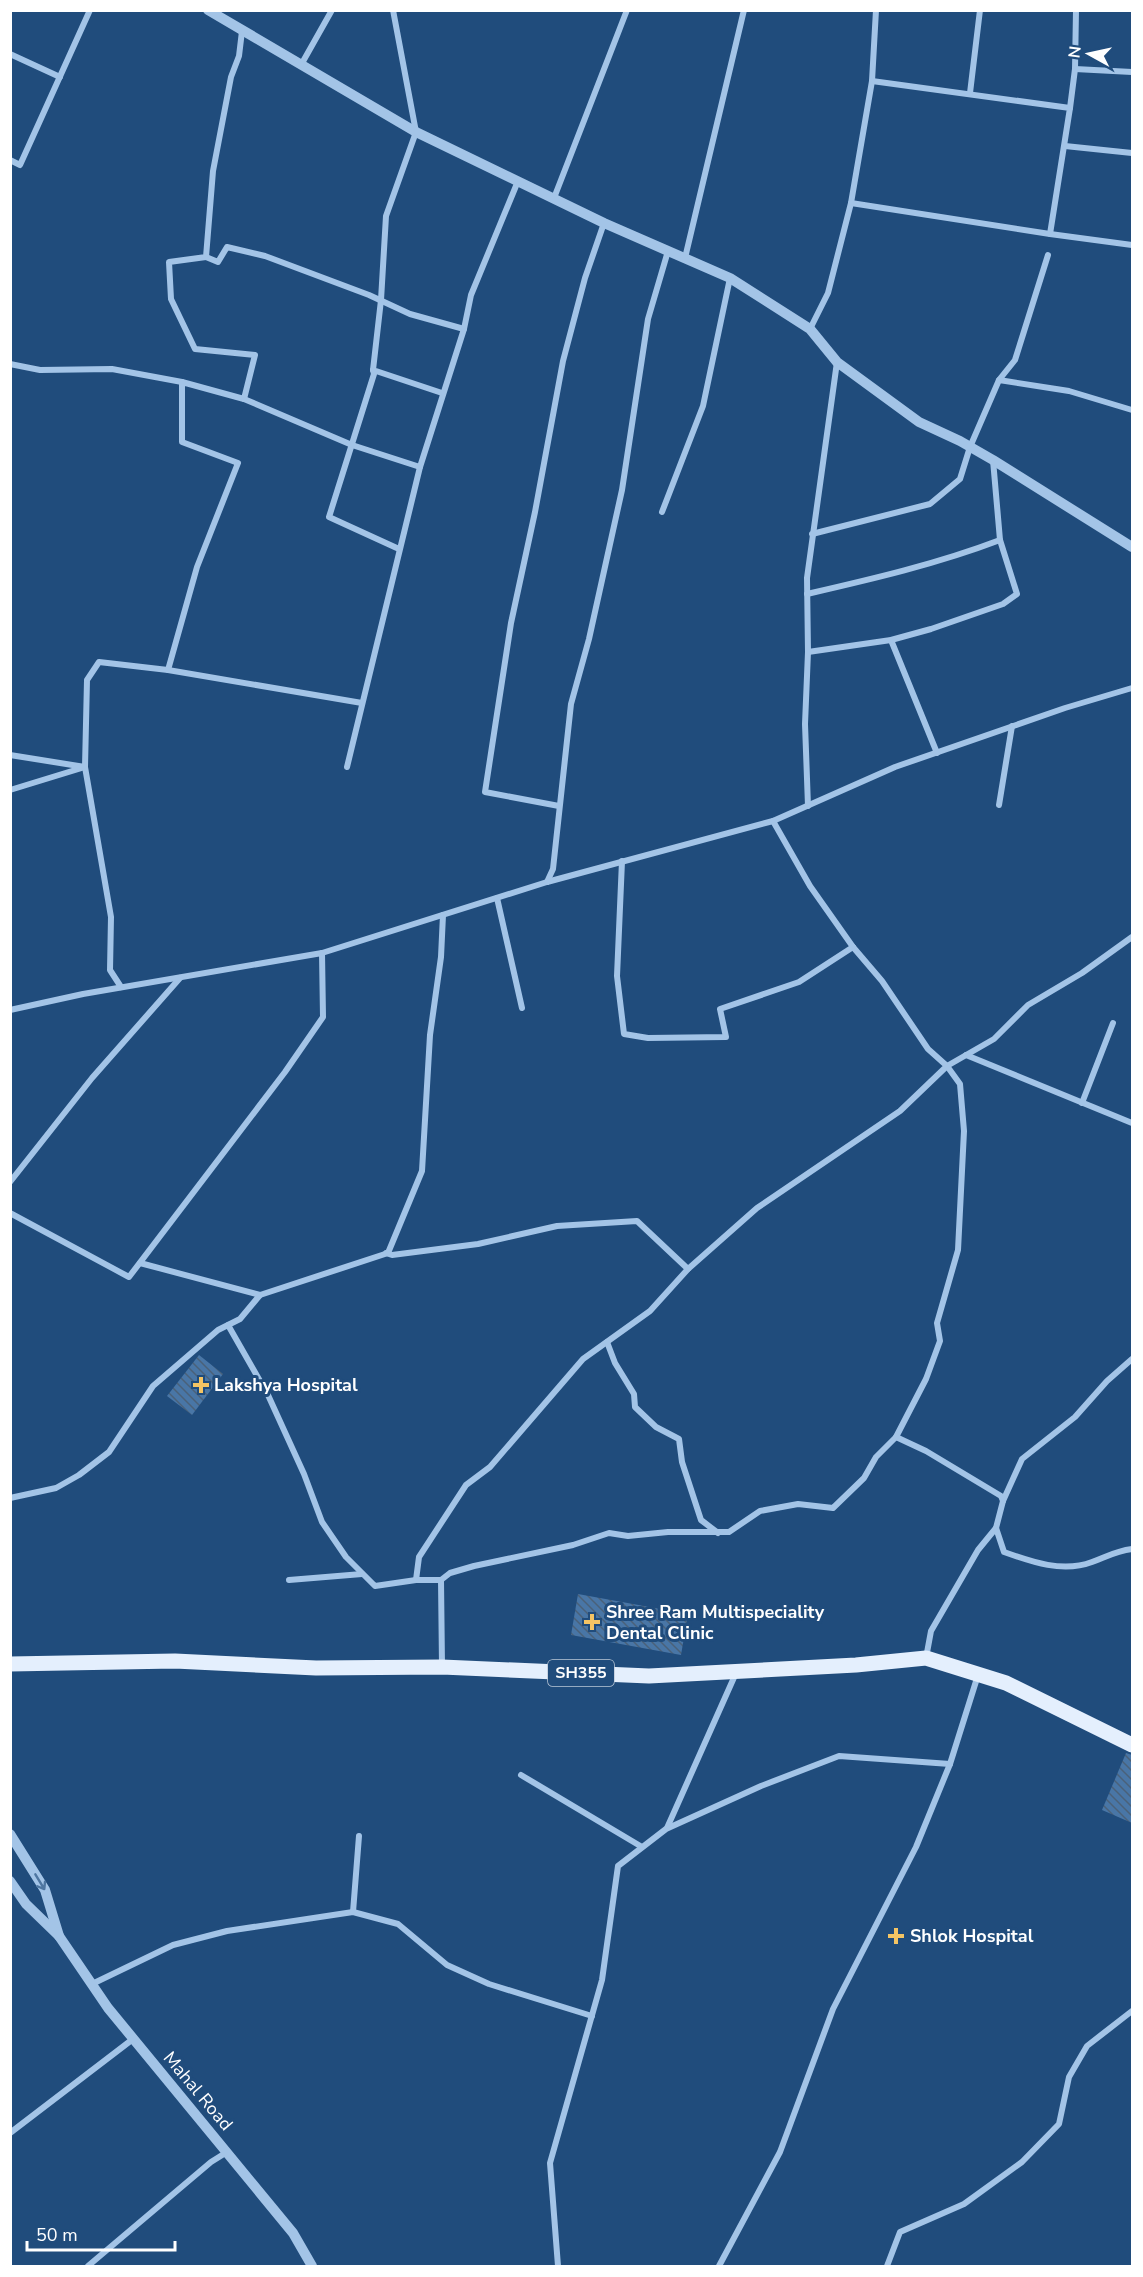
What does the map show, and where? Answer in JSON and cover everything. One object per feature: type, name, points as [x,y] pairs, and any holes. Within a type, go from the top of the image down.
[{"type":"main road","name":"SH355","points":[[10,1665],[175,1662],[316,1668],[442,1667],[649,1677],[856,1665],[926,1658],[1006,1683],[1132,1745]]},
{"type":"street","points":[[10,160],[20,165],[90,10]]},
{"type":"street","points":[[208,10],[416,132],[604,223],[730,278],[810,329],[837,362],[919,422],[993,460],[1132,547]]},
{"type":"street","points":[[301,65],[332,10]]},
{"type":"street","points":[[393,10],[416,132],[387,216],[381,300],[372,370],[374,375],[329,517],[399,549]]},
{"type":"street","points":[[554,198],[627,10]]},
{"type":"street","points":[[685,258],[744,10]]},
{"type":"street","points":[[810,329],[828,293],[851,203],[872,81],[876,10]]},
{"type":"street","points":[[969,93],[980,10]]},
{"type":"street","points":[[1050,234],[1075,69],[1076,10]]},
{"type":"street","points":[[206,257],[213,171],[231,77],[239,56],[242,31]]},
{"type":"street","points":[[10,54],[60,77]]},
{"type":"street","points":[[1075,69],[1132,72]]},
{"type":"street","points":[[872,81],[1070,108]]},
{"type":"street","points":[[1065,146],[1132,153]]},
{"type":"street","points":[[347,767],[420,467],[464,329],[471,295],[518,181]]},
{"type":"street","points":[[851,203],[1050,234],[1132,244]]},
{"type":"street","points":[[559,806],[484,792],[511,623],[536,512],[563,361],[585,278],[604,223]]},
{"type":"street","points":[[244,399],[255,355],[195,349],[171,299],[169,262],[206,257],[218,262],[227,247],[265,256],[381,300],[410,314],[464,329]]},
{"type":"street","points":[[548,882],[553,869],[571,704],[622,490],[648,319],[668,251]]},
{"type":"street","points":[[812,534],[930,504],[960,479],[970,447],[999,380],[1016,360],[1048,255]]},
{"type":"street","points":[[662,512],[703,406],[730,278]]},
{"type":"street","points":[[808,806],[805,724],[808,652],[807,594],[812,534],[837,362]]},
{"type":"street","points":[[10,364],[40,370],[112,369],[182,382],[244,399],[352,445],[420,467]]},
{"type":"street","points":[[372,370],[442,393]]},
{"type":"street","points":[[999,380],[1069,391],[1132,410]]},
{"type":"street","points":[[168,670],[197,567],[238,463],[182,442],[182,382]]},
{"type":"street","points":[[808,652],[891,640],[931,629],[1002,604],[1017,594],[1000,540],[993,460]]},
{"type":"street","points":[[807,594],[882,577],[961,555],[1000,540]]},
{"type":"street","points":[[891,640],[937,753]]},
{"type":"street","points":[[121,987],[111,970],[111,917],[85,767],[87,681],[99,662],[168,670],[362,703]]},
{"type":"street","points":[[10,1010],[121,987],[322,953],[548,882],[773,821],[895,767],[1012,726],[1132,688]]},
{"type":"street","points":[[999,805],[1012,726]]},
{"type":"street","points":[[10,755],[85,767]]},
{"type":"street","points":[[10,790],[85,767]]},
{"type":"street","points":[[228,1325],[268,1395],[304,1474],[322,1522],[346,1557],[375,1586],[416,1580],[441,1580],[450,1573],[474,1566],[573,1545],[609,1533],[628,1536],[668,1532],[729,1532],[760,1511],[798,1504],[833,1508],[864,1478],[876,1457],[896,1437],[926,1379],[940,1341],[937,1323],[958,1250],[964,1131],[960,1084],[947,1066],[928,1048],[882,981],[852,947],[810,886],[773,821]]},
{"type":"street","points":[[622,861],[617,976],[624,1034],[648,1038],[726,1037],[720,1009],[799,982],[852,947]]},
{"type":"street","points":[[496,898],[522,1008]]},
{"type":"street","points":[[10,1498],[56,1488],[79,1475],[109,1452],[153,1386],[218,1330],[240,1319],[260,1295],[388,1253],[422,1171],[430,1035],[441,957],[443,915]]},
{"type":"street","points":[[416,1580],[419,1557],[466,1485],[497,1460],[583,1359],[650,1311],[688,1269],[757,1208],[900,1111],[947,1066],[994,1039],[1028,1005],[1082,973],[1132,937]]},
{"type":"street","points":[[10,1213],[129,1277],[285,1072],[323,1017],[322,953]]},
{"type":"street","points":[[10,1182],[92,1078],[181,977]]},
{"type":"street","points":[[1082,1103],[1113,1023]]},
{"type":"street","points":[[966,1055],[1132,1123]]},
{"type":"street","points":[[385,1253],[392,1255],[478,1244],[557,1227],[637,1221],[688,1269]]},
{"type":"street","points":[[140,1263],[260,1295]]},
{"type":"street","points":[[607,1342],[615,1363],[634,1394],[635,1407],[656,1427],[679,1439],[682,1462],[701,1520],[718,1533]]},
{"type":"street","points":[[926,1658],[931,1631],[978,1550],[996,1528],[1003,1501],[1022,1460],[1075,1417],[1107,1381],[1132,1359]]},
{"type":"street","points":[[896,1437],[926,1451],[1001,1497],[1003,1501]]},
{"type":"street","points":[[996,1528],[1004,1552],[1035,1563],[1060,1566],[1090,1563],[1116,1551],[1132,1549]]},
{"type":"street","points":[[289,1580],[362,1574]]},
{"type":"street","points":[[441,1580],[442,1667]]},
{"type":"street","points":[[666,1829],[737,1672]]},
{"type":"street","points":[[719,2266],[780,2152],[833,2009],[916,1847],[950,1764],[979,1674]]},
{"type":"street","points":[[558,2266],[550,2163],[602,1980],[618,1866],[666,1829],[761,1786],[839,1756],[950,1764]]},
{"type":"street","points":[[521,1775],[642,1847]]},
{"type":"street","name":"Mahal Road","points":[[10,1834],[45,1890],[59,1936]]},
{"type":"street","points":[[353,1912],[359,1836]]},
{"type":"street","name":"Mahal Road","points":[[10,1881],[26,1904],[59,1936],[133,2039],[293,2233],[312,2266]]},
{"type":"street","points":[[92,1984],[173,1945],[227,1931],[353,1912],[398,1924],[447,1965],[489,1984],[592,2016]]},
{"type":"street","points":[[887,2266],[900,2232],[963,2204],[1022,2162],[1059,2124],[1069,2077],[1087,2046],[1132,2011]]},
{"type":"street","points":[[10,2133],[133,2039]]},
{"type":"street","points":[[88,2266],[227,2152]]},
{"type":"building","points":[[199,1355],[223,1374],[192,1415],[167,1396]]},
{"type":"building","points":[[578,1594],[688,1614],[681,1655],[571,1635]]},
{"type":"building","points":[[1126,1753],[1132,1755],[1132,1823],[1102,1810]]},
{"type":"place","name":"Lakshya Hospital","points":[[201,1385]]},
{"type":"place","name":"Shree Ram Multispeciality Dental Clinic","points":[[592,1622]]},
{"type":"place","name":"Shlok Hospital","points":[[896,1936]]}]
